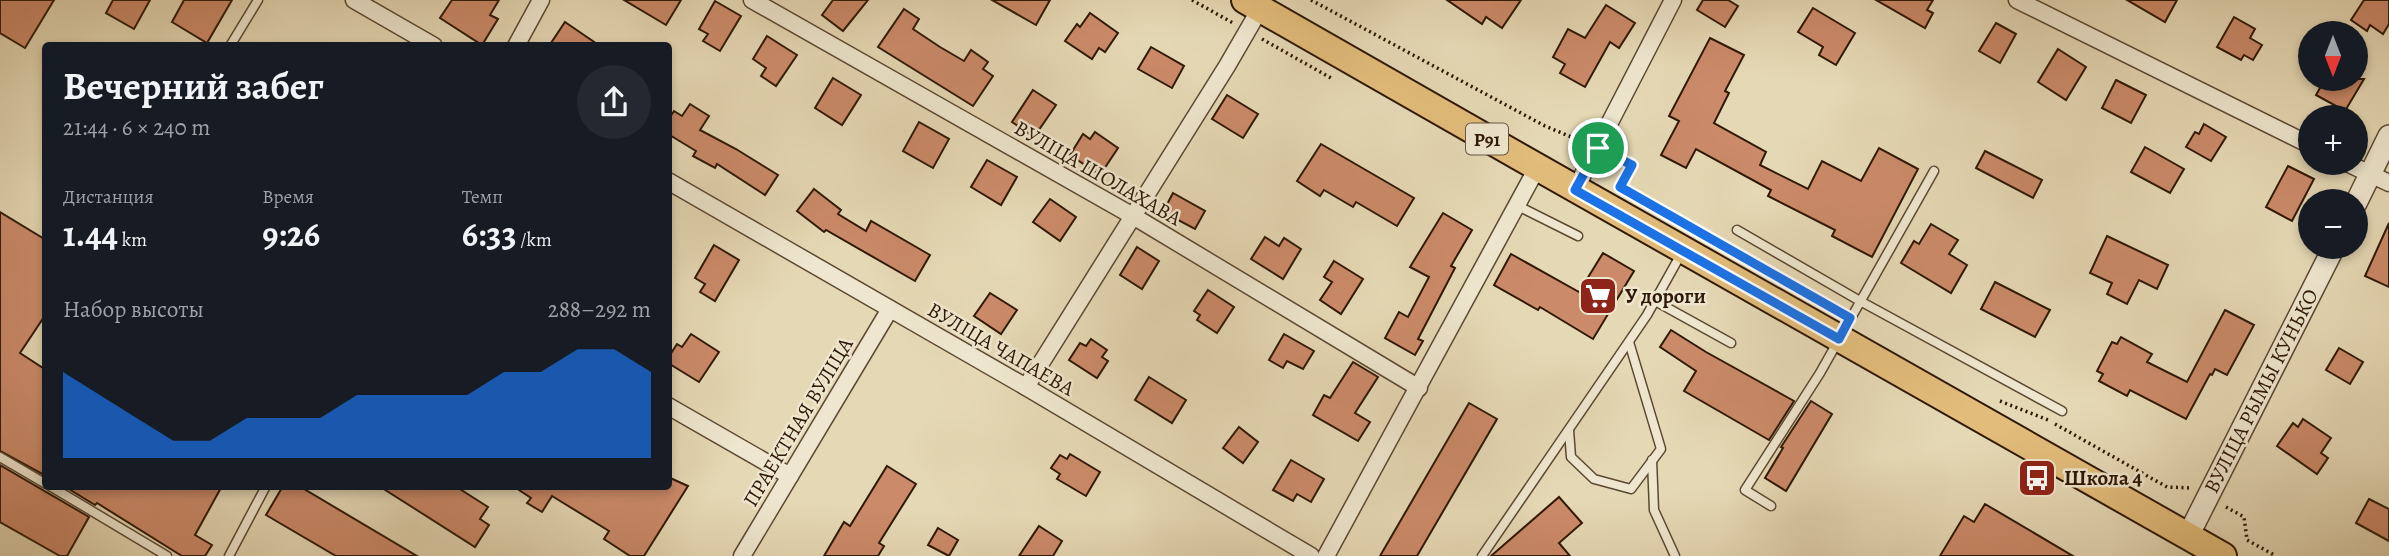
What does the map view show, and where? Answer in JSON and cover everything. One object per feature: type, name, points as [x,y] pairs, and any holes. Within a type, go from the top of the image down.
[{"type":"main road","name":"Р91","points":[[1253,4],[1536,168],[2223,556]]},
{"type":"street","points":[[354,0],[427,42]]},
{"type":"street","points":[[518,42],[541,0]]},
{"type":"street","name":"ВУЛІЦА ШОЛАХАВА","points":[[752,0],[1133,216],[1419,388]]},
{"type":"street","points":[[1575,190],[1673,0]]},
{"type":"street","points":[[2017,0],[2298,139]]},
{"type":"street","points":[[1026,387],[1133,216],[1253,4]]},
{"type":"street","points":[[2380,178],[2389,136]]},
{"type":"street","points":[[1326,556],[1536,168]]},
{"type":"street","name":"ВУЛІЦА ЧАПАЕВА","points":[[672,183],[1026,387],[1311,556]]},
{"type":"street","name":"ВУЛІЦА РЫМЫ КУНЬКО","points":[[2188,536],[2328,259]]},
{"type":"street","name":"ПРАЕКТНАЯ ВУЛІЦА","points":[[742,556],[890,309]]},
{"type":"street","points":[[672,408],[790,476]]},
{"type":"lane","points":[[232,42],[258,0]]},
{"type":"lane","points":[[1771,506],[1745,490],[1820,373],[1934,171]]},
{"type":"lane","points":[[1516,205],[1578,236]]},
{"type":"lane","points":[[1737,230],[1860,301],[2062,411]]},
{"type":"lane","points":[[1482,556],[1629,342],[1683,251]]},
{"type":"lane","points":[[1655,301],[1731,343]]},
{"type":"lane","points":[[1569,429],[1571,457],[1594,479],[1631,489],[1661,449],[1629,342]]},
{"type":"lane","points":[[0,457],[42,482]]},
{"type":"lane","points":[[1653,460],[1654,510],[1675,556]]},
{"type":"lane","points":[[57,490],[167,556]]},
{"type":"lane","points":[[229,556],[264,490]]},
{"type":"path","points":[[1311,0],[1545,126],[1632,165],[1620,187]]},
{"type":"path","points":[[1996,399],[2050,421],[2166,486],[2192,488],[2244,517],[2247,540],[2276,556]]},
{"type":"building","points":[[0,0],[54,0],[25,48],[0,33]]},
{"type":"building","points":[[113,0],[150,0],[134,29],[106,13]]},
{"type":"building","points":[[184,0],[232,0],[208,42],[172,22]]},
{"type":"building","points":[[452,0],[499,0],[490,15],[498,19],[484,42],[477,42],[440,18]]},
{"type":"building","points":[[624,0],[681,0],[666,25]]},
{"type":"building","points":[[833,0],[868,0],[843,31],[822,15]]},
{"type":"building","points":[[992,0],[1050,0],[1036,25]]},
{"type":"building","points":[[1447,0],[1521,0],[1502,28],[1486,17],[1482,24]]},
{"type":"building","points":[[1703,0],[1728,0],[1738,6],[1725,27],[1697,10]]},
{"type":"building","points":[[1876,0],[1933,0],[1927,10],[1933,13],[1925,28]]},
{"type":"building","points":[[2127,0],[2177,0],[2165,22]]},
{"type":"building","points":[[2364,0],[2389,0],[2389,24],[2383,34],[2370,25],[2368,29],[2368,21],[2351,20]]},
{"type":"building","points":[[715,1],[741,16],[720,51],[703,41],[708,34],[699,29]]},
{"type":"building","points":[[1606,5],[1635,23],[1619,48],[1610,42],[1585,87],[1560,73],[1565,64],[1553,57],[1568,29],[1585,38]]},
{"type":"building","points":[[1813,8],[1855,33],[1836,65],[1819,55],[1823,47],[1798,32]]},
{"type":"building","points":[[904,9],[919,19],[913,29],[940,47],[964,61],[971,50],[988,62],[983,69],[993,76],[973,106],[878,47]]},
{"type":"building","points":[[1090,13],[1118,33],[1105,52],[1099,48],[1092,59],[1065,41],[1077,24],[1080,27]]},
{"type":"building","points":[[2234,17],[2255,29],[2250,38],[2262,45],[2253,60],[2244,55],[2241,60],[2217,47]]},
{"type":"building","points":[[565,22],[594,42],[552,42]]},
{"type":"building","points":[[1996,23],[2016,34],[2000,63],[1979,51]]},
{"type":"building","points":[[767,36],[797,55],[776,86],[761,76],[766,68],[753,59]]},
{"type":"building","points":[[1710,38],[1744,55],[1725,91],[1729,93],[1714,123],[1766,152],[1760,165],[1808,189],[1822,161],[1861,181],[1879,148],[1918,169],[1872,257],[1832,236],[1835,230],[1768,196],[1771,190],[1696,149],[1686,168],[1661,155],[1679,121],[1669,116]]},
{"type":"building","points":[[1151,47],[1184,66],[1172,88],[1138,69]]},
{"type":"building","points":[[2058,49],[2086,67],[2066,100],[2038,82]]},
{"type":"building","points":[[833,78],[861,95],[842,125],[815,108]]},
{"type":"building","points":[[2116,80],[2146,95],[2131,123],[2102,108]]},
{"type":"building","points":[[1033,90],[1056,105],[1034,137],[1012,122]]},
{"type":"building","points":[[2318,91],[2357,91],[2349,105],[2334,105],[2316,95]]},
{"type":"building","points":[[1227,95],[1258,114],[1243,138],[1212,119]]},
{"type":"building","points":[[690,104],[709,116],[700,130],[778,175],[765,195],[717,164],[715,168],[693,156],[696,151],[672,136],[672,114],[674,111],[682,116]]},
{"type":"building","points":[[919,122],[949,139],[933,168],[903,151]]},
{"type":"building","points":[[2204,124],[2226,137],[2211,161],[2186,147],[2195,132],[2199,134]]},
{"type":"building","points":[[1095,132],[1118,148],[1100,175],[1070,155],[1083,134],[1090,139]]},
{"type":"building","points":[[1321,144],[1414,198],[1397,226],[1356,202],[1353,207],[1324,190],[1320,196],[1297,181]]},
{"type":"building","points":[[2145,147],[2184,169],[2170,193],[2131,172]]},
{"type":"building","points":[[1985,151],[2042,180],[2033,198],[1976,168]]},
{"type":"building","points":[[987,160],[1017,177],[1001,205],[971,187]]},
{"type":"building","points":[[2288,166],[2298,171],[2298,175],[2314,179],[2309,189],[2298,189],[2298,210],[2292,221],[2266,207]]},
{"type":"building","points":[[814,189],[841,210],[838,214],[866,231],[871,221],[930,255],[915,281],[826,230],[824,232],[797,211]]},
{"type":"building","points":[[1173,193],[1205,211],[1195,229],[1163,212]]},
{"type":"building","points":[[1050,199],[1076,217],[1060,241],[1033,222]]},
{"type":"building","points":[[0,212],[42,238],[42,320],[20,353],[42,367],[42,474],[0,451]]},
{"type":"building","points":[[1443,213],[1472,230],[1451,266],[1455,268],[1418,339],[1423,341],[1415,355],[1385,338],[1399,312],[1408,317],[1429,277],[1410,267]]},
{"type":"building","points":[[2389,223],[2389,287],[2365,276]]},
{"type":"building","points":[[1931,224],[1958,240],[1949,254],[1967,265],[1951,293],[1901,263],[1914,241],[1919,244]]},
{"type":"building","points":[[2107,236],[2168,265],[2157,289],[2139,280],[2127,304],[2107,294],[2112,283],[2090,273]]},
{"type":"building","points":[[1265,237],[1279,246],[1284,238],[1301,249],[1283,279],[1251,259]]},
{"type":"building","points":[[714,245],[739,260],[715,301],[700,292],[705,284],[695,278]]},
{"type":"building","points":[[1137,247],[1159,261],[1142,289],[1120,275]]},
{"type":"building","points":[[1603,253],[1634,271],[1593,339],[1540,307],[1538,310],[1494,285],[1511,254],[1579,292]]},
{"type":"building","points":[[1334,261],[1363,279],[1341,314],[1320,300],[1332,282],[1324,277]]},
{"type":"building","points":[[1995,282],[2050,310],[2035,337],[1981,309]]},
{"type":"building","points":[[1208,290],[1234,307],[1217,333],[1197,320],[1200,315],[1194,311]]},
{"type":"building","points":[[990,293],[1017,310],[1001,334],[974,316]]},
{"type":"building","points":[[2225,310],[2254,325],[2227,375],[2215,369],[2212,375],[2210,374],[2186,419],[2130,390],[2127,396],[2099,381],[2103,374],[2097,371],[2112,342],[2117,344],[2121,337],[2152,354],[2147,362],[2187,382]]},
{"type":"building","points":[[1671,330],[1794,401],[1769,440],[1684,391],[1696,371],[1660,347]]},
{"type":"building","points":[[691,334],[719,352],[699,382],[672,365],[672,352],[677,344],[682,347]]},
{"type":"building","points":[[1284,334],[1314,351],[1303,369],[1287,361],[1283,368],[1269,360]]},
{"type":"building","points":[[1091,339],[1107,350],[1102,357],[1108,361],[1097,378],[1069,360],[1080,343],[1086,346]]},
{"type":"building","points":[[2339,348],[2363,362],[2350,384],[2326,370]]},
{"type":"building","points":[[1353,362],[1378,377],[1355,413],[1370,422],[1358,441],[1313,415],[1324,395],[1330,398]]},
{"type":"building","points":[[1149,377],[1186,400],[1172,423],[1135,400]]},
{"type":"building","points":[[1811,401],[1832,414],[1786,491],[1765,478],[1783,448],[1781,447]]},
{"type":"building","points":[[1469,403],[1497,419],[1417,556],[1380,556]]},
{"type":"building","points":[[2303,419],[2331,438],[2321,453],[2328,458],[2317,474],[2277,446],[2293,423],[2298,427]]},
{"type":"building","points":[[1239,427],[1258,442],[1243,463],[1223,448]]},
{"type":"building","points":[[1070,454],[1100,472],[1086,496],[1057,479],[1060,474],[1051,468],[1060,455],[1067,459]]},
{"type":"building","points":[[1291,460],[1324,479],[1311,502],[1297,494],[1293,501],[1273,490]]},
{"type":"building","points":[[0,465],[89,517],[67,556],[60,556],[0,522]]},
{"type":"building","points":[[887,466],[916,484],[879,543],[884,546],[878,556],[824,556],[844,522],[850,526]]},
{"type":"building","points":[[672,479],[688,486],[644,556],[630,556],[604,539],[609,531],[552,496],[542,512],[527,503],[531,498],[519,490],[672,490]]},
{"type":"building","points":[[71,490],[220,490],[195,535],[212,545],[205,556],[182,556],[97,503],[95,505]]},
{"type":"building","points":[[281,490],[306,490],[417,556],[336,556],[266,515]]},
{"type":"building","points":[[385,490],[461,490],[488,507],[480,519],[489,525],[475,547]]},
{"type":"building","points":[[1559,497],[1582,523],[1559,543],[1570,556],[1491,556]]},
{"type":"building","points":[[2369,499],[2389,509],[2389,541],[2356,523]]},
{"type":"building","points":[[1985,504],[2073,556],[1940,556],[1964,516],[1974,522]]},
{"type":"building","points":[[1039,526],[1062,541],[1053,556],[1019,556]]},
{"type":"building","points":[[938,528],[958,540],[949,556],[928,545]]},
{"type":"place","name":"У дороги","points":[[1598,296]]},
{"type":"place","name":"Школа 4","points":[[2037,478]]},
{"type":"route","points":[[1598,148],[1632,165],[1620,187],[1850,318],[1839,339],[1575,190],[1598,148]]}]
